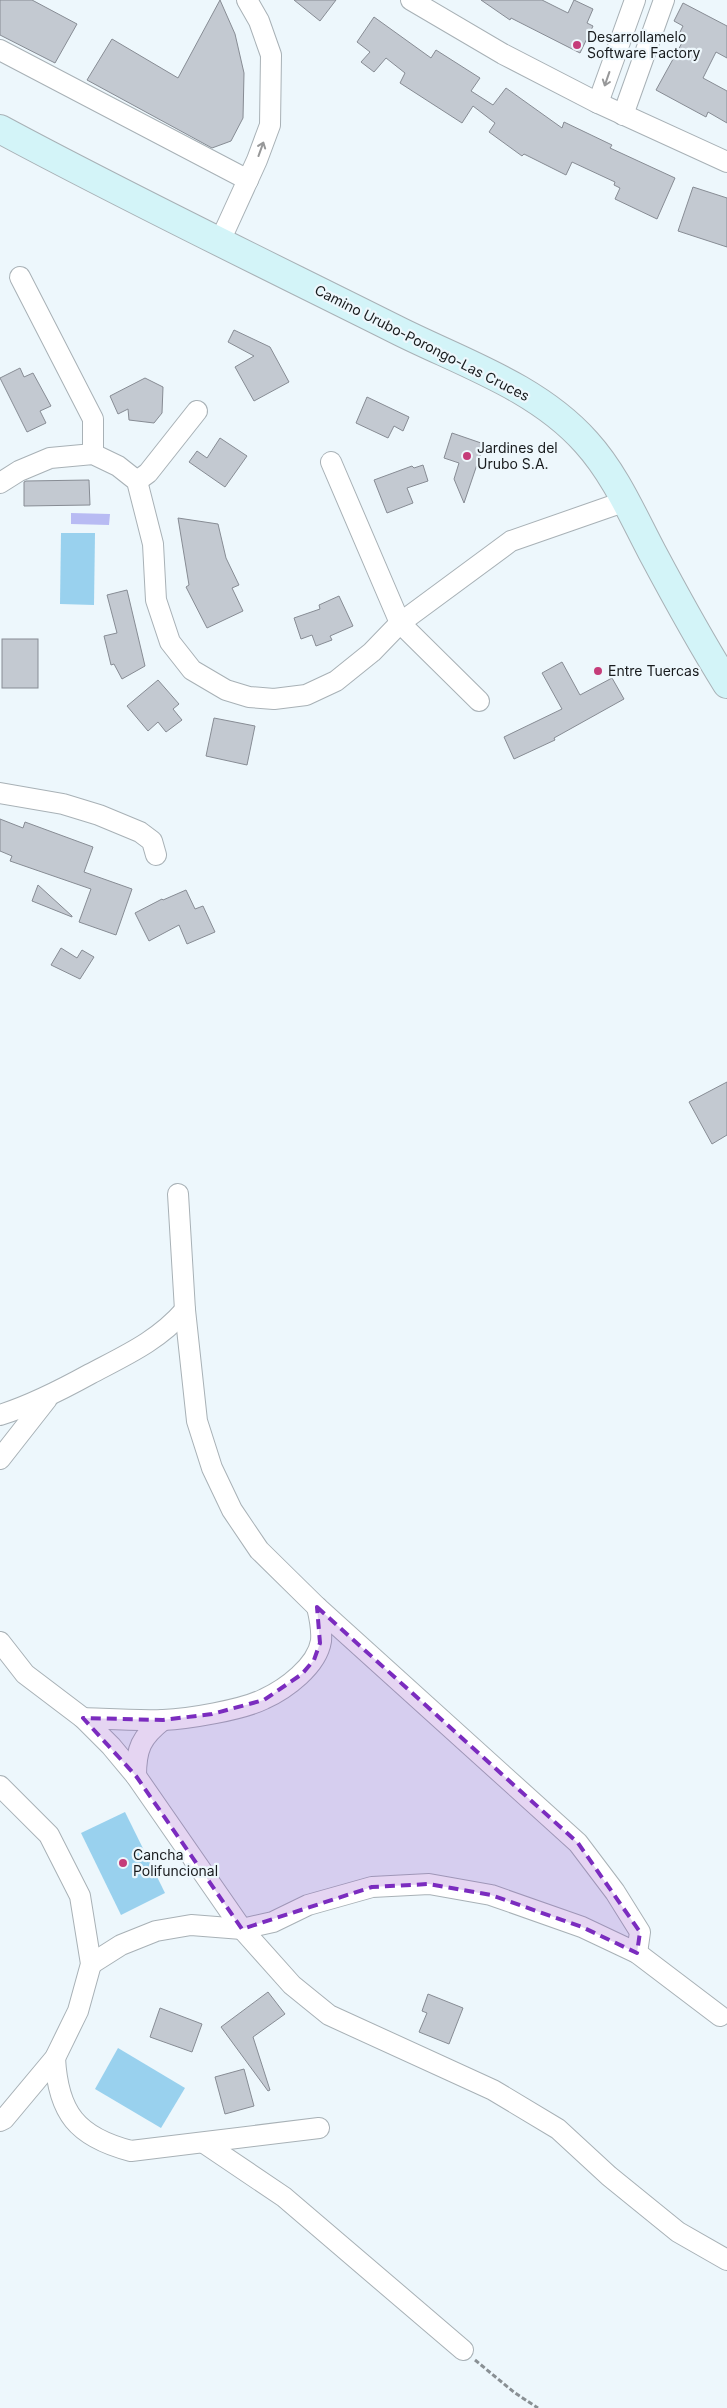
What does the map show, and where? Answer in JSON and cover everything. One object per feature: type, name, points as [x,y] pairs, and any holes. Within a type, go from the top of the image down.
[{"type":"main road","name":"Camino Urubo-Porongo-Las Cruces","points":[[0,128],[104,185],[420,342],[481,369],[551,408],[586,442],[610,473],[678,600],[727,684]]},
{"type":"street","points":[[220,241],[248,180],[270,125],[270,55],[259,21],[247,0]]},
{"type":"street","points":[[411,0],[502,54],[598,103],[727,162]]},
{"type":"street","points":[[598,103],[635,0]]},
{"type":"street","points":[[623,115],[664,0]]},
{"type":"street","points":[[0,50],[248,180]]},
{"type":"street","points":[[20,277],[93,419],[94,454]]},
{"type":"street","points":[[137,481],[148,473],[197,411]]},
{"type":"street","points":[[0,483],[19,471],[50,458],[94,454],[118,466],[137,481],[153,544],[156,600],[170,642],[192,670],[226,690],[249,697],[274,699],[306,695],[336,681],[372,652],[400,623],[511,541],[626,501]]},
{"type":"street","points":[[331,462],[400,623],[479,701]]},
{"type":"street","points":[[0,793],[63,804],[99,815],[140,832],[152,841],[156,855]]},
{"type":"street","points":[[178,1194],[184,1310],[196,1421],[212,1468],[232,1510],[259,1550],[317,1607],[578,1843],[615,1892],[640,1932],[637,1953]]},
{"type":"street","points":[[0,1416],[31,1406],[146,1344],[168,1328],[184,1310]]},
{"type":"street","points":[[0,1459],[50,1396]]},
{"type":"street","points":[[83,1718],[163,1720],[212,1714],[264,1700],[302,1674],[314,1660],[320,1643],[321,1625],[317,1607]]},
{"type":"street","points":[[0,1642],[26,1674],[83,1718],[136,1776],[242,1929],[292,1985],[329,2015],[493,2090],[558,2129],[609,2176],[678,2232],[727,2260]]},
{"type":"street","points":[[136,1776],[136,1760],[140,1744],[150,1730],[163,1720]]},
{"type":"street","points":[[0,1786],[49,1835],[80,1896],[91,1964],[78,2011],[56,2058],[11,2112],[0,2121]]},
{"type":"street","points":[[91,1964],[120,1945],[156,1931],[191,1925],[242,1929],[273,1922],[308,1905],[372,1887],[429,1884],[491,1895],[582,1927],[637,1953],[720,2016]]},
{"type":"street","points":[[56,2058],[57,2084],[66,2109],[83,2130],[105,2144],[131,2151],[319,2128]]},
{"type":"street","points":[[204,2143],[284,2197],[462,2350]]},
{"type":"path","points":[[462,2350],[515,2393],[538,2408]]},
{"type":"highlighted area","points":[[317,1607],[578,1843],[640,1932],[637,1953],[582,1927],[491,1895],[429,1884],[372,1887],[242,1929],[136,1776],[83,1718],[163,1720],[212,1714],[264,1700],[302,1674],[314,1660],[320,1643]]},
{"type":"shaded area","points":[[71,513],[110,514],[109,525],[71,524]]},
{"type":"shaded area","points":[[61,533],[95,533],[94,605],[60,604]]},
{"type":"shaded area","name":"Cancha Polifuncional","points":[[125,1812],[165,1893],[121,1915],[81,1833]]},
{"type":"shaded area","points":[[118,2048],[185,2088],[161,2128],[95,2089]]},
{"type":"building","points":[[0,0],[32,0],[77,24],[55,63],[0,35]]},
{"type":"building","points":[[220,0],[235,34],[244,73],[243,118],[231,141],[212,148],[87,80],[112,39],[178,78]]},
{"type":"building","points":[[294,0],[336,0],[320,21]]},
{"type":"building","points":[[481,0],[542,0],[568,13],[574,0],[593,9],[587,23],[593,26],[580,53],[511,18],[510,20]]},
{"type":"building","points":[[683,3],[727,26],[727,58],[716,52],[703,78],[727,91],[727,123],[708,112],[706,117],[656,90],[683,41],[677,38],[683,26],[674,21]]},
{"type":"building","points":[[374,17],[431,58],[436,50],[480,78],[471,91],[493,105],[506,88],[562,128],[564,122],[612,145],[610,148],[675,178],[657,219],[615,199],[620,188],[614,185],[615,182],[572,162],[566,175],[524,154],[522,156],[489,132],[495,123],[473,106],[462,123],[400,83],[405,73],[386,58],[374,72],[361,62],[370,52],[357,42]]},
{"type":"building","points":[[693,187],[727,198],[727,247],[678,231]]},
{"type":"building","points":[[234,330],[270,347],[289,382],[254,401],[235,367],[254,356],[228,342]]},
{"type":"building","points":[[20,368],[24,377],[33,373],[51,406],[40,411],[46,423],[27,432],[0,378]]},
{"type":"building","points":[[145,378],[163,387],[162,413],[154,423],[129,420],[128,409],[118,414],[110,396]]},
{"type":"building","points":[[367,397],[409,417],[403,431],[394,426],[388,438],[356,423]]},
{"type":"building","points":[[452,433],[484,444],[464,503],[454,479],[459,463],[444,458]]},
{"type":"building","points":[[220,438],[247,456],[225,487],[189,462],[197,451],[207,458]]},
{"type":"building","points":[[423,465],[428,481],[407,488],[413,503],[387,513],[374,480],[412,466],[414,468]]},
{"type":"building","points":[[89,480],[90,505],[24,506],[24,482],[26,481]]},
{"type":"building","points":[[178,518],[218,524],[226,558],[239,585],[232,588],[243,611],[207,628],[186,587],[189,585]]},
{"type":"building","points":[[127,590],[145,666],[122,679],[114,664],[111,665],[104,636],[117,633],[107,595]]},
{"type":"building","points":[[339,596],[353,626],[330,636],[332,640],[316,646],[312,635],[301,639],[294,618],[320,609],[319,605]]},
{"type":"building","points":[[2,639],[38,639],[38,688],[2,688]]},
{"type":"building","points":[[562,662],[580,695],[612,678],[624,699],[554,738],[555,740],[514,759],[504,737],[562,709],[542,673]]},
{"type":"building","points":[[158,680],[179,704],[173,709],[182,720],[166,732],[158,722],[148,731],[127,706]]},
{"type":"building","points":[[214,718],[255,726],[247,765],[206,756]]},
{"type":"building","points":[[0,819],[23,828],[25,822],[93,847],[84,872],[132,889],[116,935],[79,922],[91,889],[10,861],[12,856],[0,851]]},
{"type":"building","points":[[38,885],[72,916],[72,917],[32,901]]},
{"type":"building","points":[[186,890],[195,909],[203,906],[215,932],[187,944],[179,925],[149,941],[135,913],[162,899]]},
{"type":"building","points":[[61,948],[77,958],[82,950],[94,957],[80,979],[51,965]]},
{"type":"building","points":[[727,1082],[727,1135],[712,1144],[689,1102]]},
{"type":"building","points":[[268,1992],[285,2014],[253,2037],[270,2090],[268,2091],[221,2027]]},
{"type":"building","points":[[428,1994],[463,2008],[449,2044],[419,2032],[427,2013],[422,2011]]},
{"type":"building","points":[[160,2008],[202,2024],[192,2052],[150,2037]]},
{"type":"building","points":[[244,2069],[254,2106],[225,2114],[215,2077]]},
{"type":"place","name":"Desarrollamelo Software Factory","points":[[577,45]]},
{"type":"place","name":"Jardines del Urubo S.A.","points":[[467,456]]},
{"type":"place","name":"Entre Tuercas","points":[[598,671]]},
{"type":"place","name":"Cancha Polifuncional","points":[[123,1863]]}]
